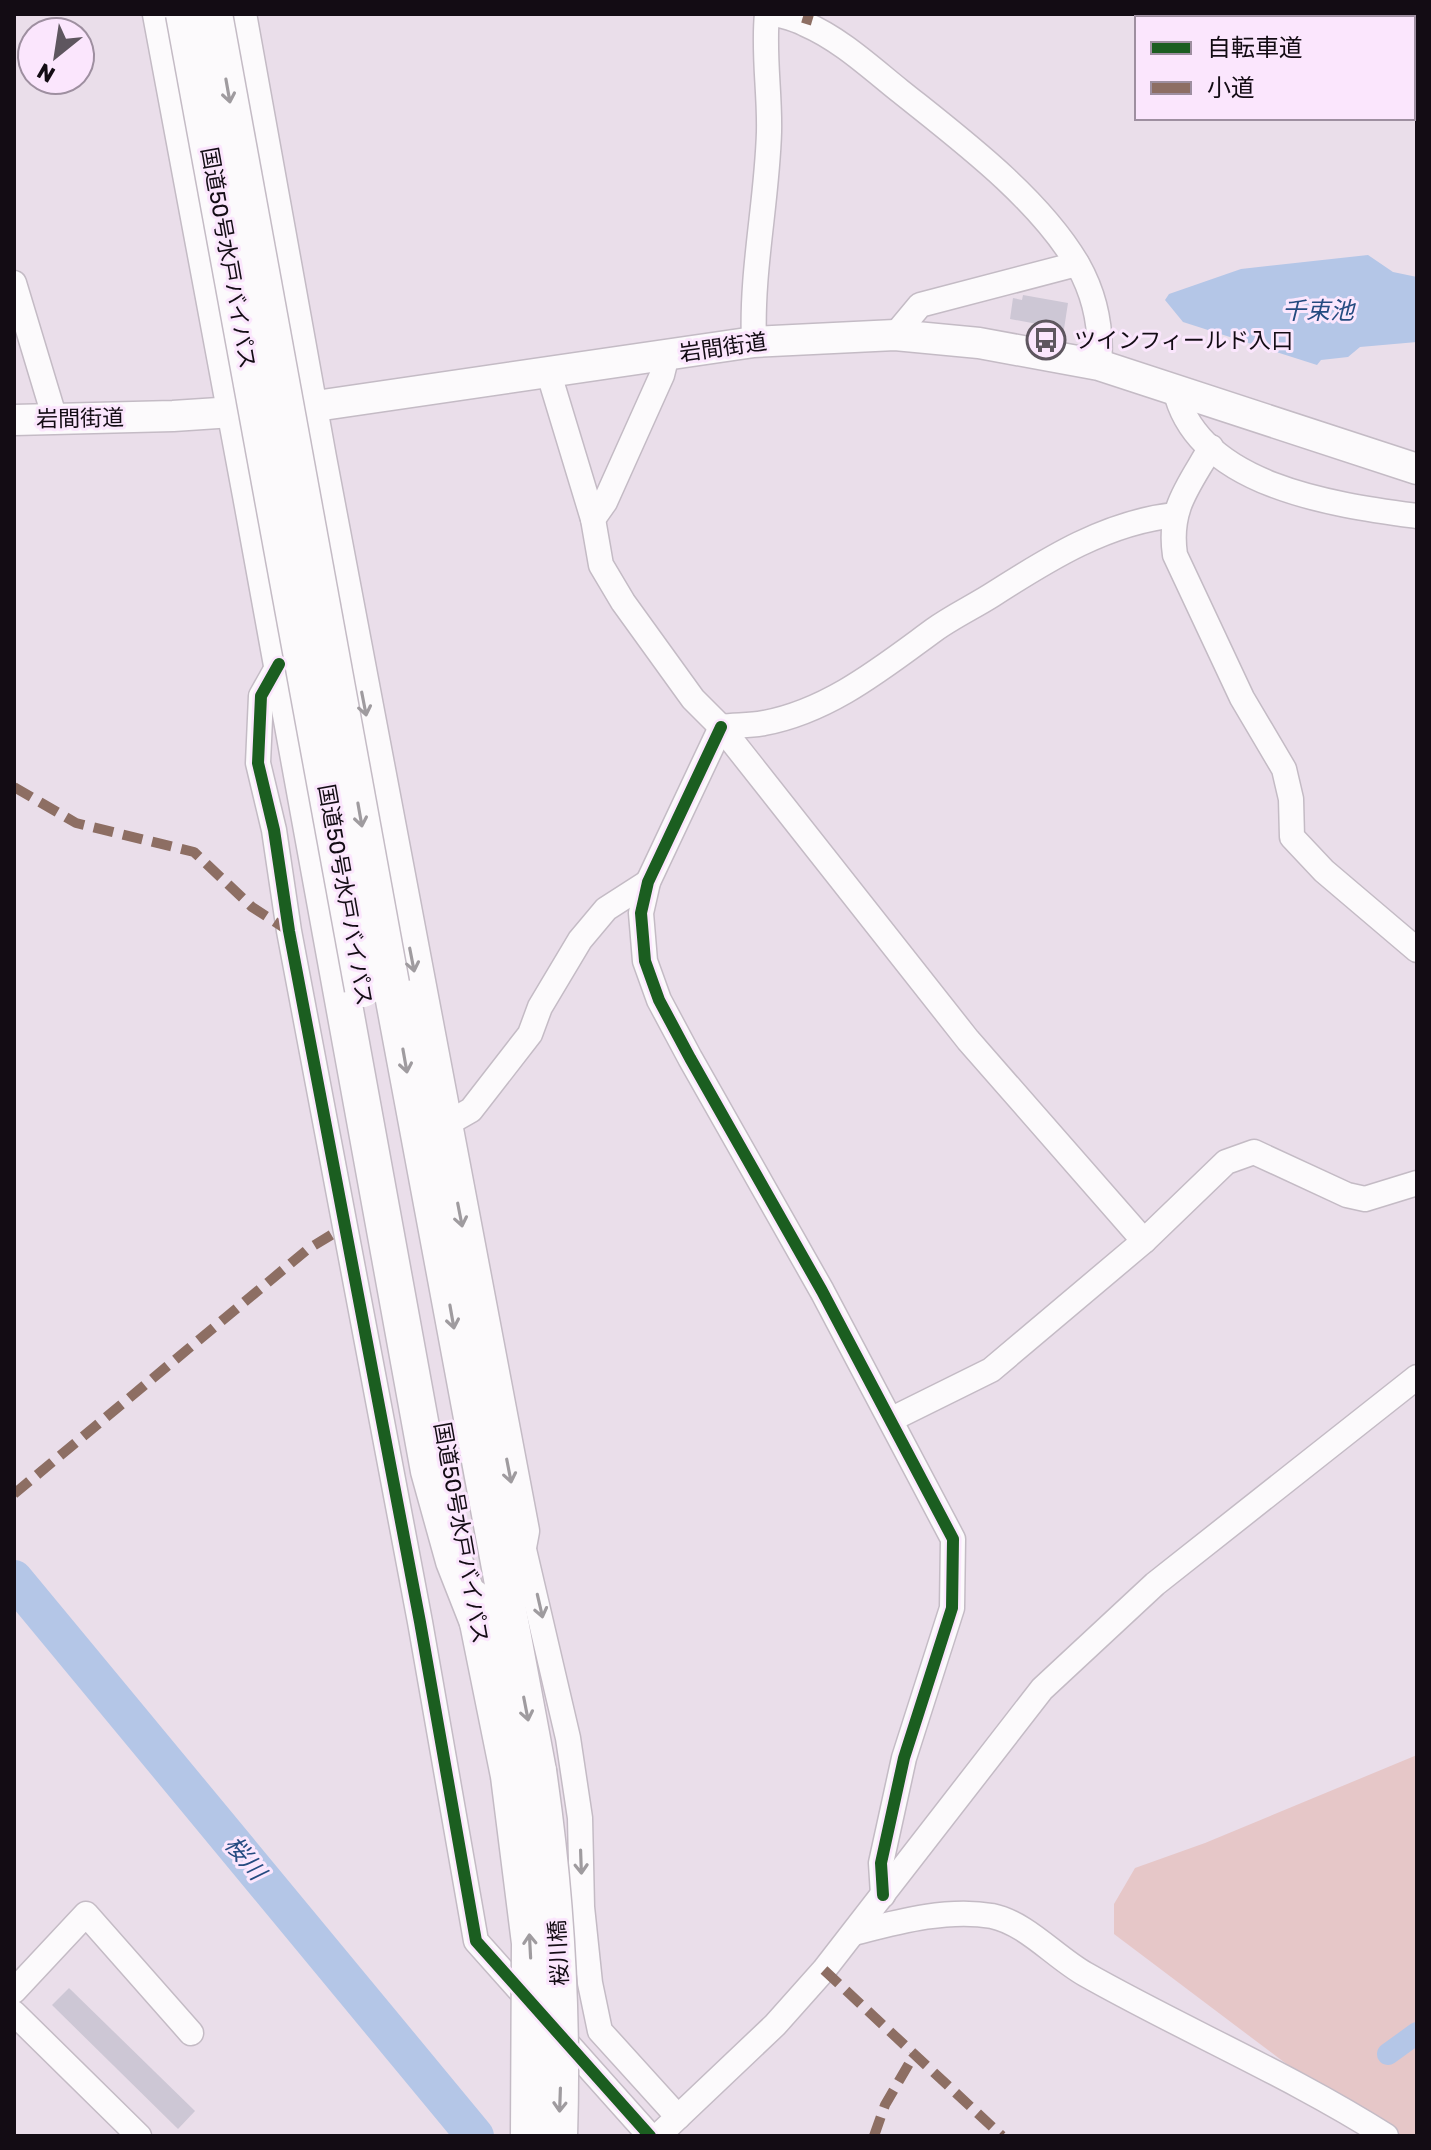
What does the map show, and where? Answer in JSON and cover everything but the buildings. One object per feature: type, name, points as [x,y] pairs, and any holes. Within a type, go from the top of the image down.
[{"type":"highway","points":[[161,14],[237,413],[279,664],[429,1471],[454,1561],[492,1613]]},
{"type":"highway","name":"国道50号水戸バイパス","points":[[184,14],[377,986],[524,1774]]},
{"type":"highway","name":"国道50号水戸バイパス","points":[[214,14],[377,986]]},
{"type":"highway","points":[[238,14],[443,1126],[521,1531],[492,1613]]},
{"type":"highway","name":"桜川橋","points":[[524,1774],[530,1943],[529,2136]]},
{"type":"highway","name":"桜川橋","points":[[524,1774],[559,1943],[559,2136]]},
{"type":"main road","name":"岩間街道","points":[[14,420],[237,413],[309,407],[754,342],[895,335],[979,343],[1099,365],[1417,469]]},
{"type":"street","points":[[754,342],[752,304],[769,131],[764,47],[767,14]]},
{"type":"street","points":[[776,14],[806,24],[858,57],[949,130],[1046,220],[1077,264],[1097,314],[1101,342],[1099,365]]},
{"type":"street","points":[[895,335],[920,305],[1077,264]]},
{"type":"street","points":[[14,283],[55,419]]},
{"type":"street","points":[[593,519],[611,488],[662,375],[667,355]]},
{"type":"street","points":[[549,374],[593,519],[601,565],[623,602],[693,699],[721,727],[968,1040],[1144,1241]]},
{"type":"street","points":[[1175,389],[1190,423],[1211,447],[1242,470],[1292,494],[1417,516]]},
{"type":"street","points":[[1211,447],[1175,515],[1171,529],[1175,555],[1242,698],[1284,769],[1291,799],[1292,837],[1324,871],[1417,950]]},
{"type":"street","points":[[721,727],[764,723],[824,702],[875,675],[938,627],[1045,561],[1112,529],[1146,518],[1175,515]]},
{"type":"street","points":[[279,664],[261,696],[258,763],[274,830],[289,931],[414,1591],[476,1941],[650,2136]]},
{"type":"street","points":[[721,727],[648,882],[641,913],[645,961],[659,1000],[892,1419],[953,1539],[952,1608],[901,1773],[881,1863],[883,1895]]},
{"type":"street","points":[[443,1126],[471,1110],[530,1034],[540,1007],[580,940],[606,909],[648,882]]},
{"type":"street","points":[[892,1419],[948,1394],[991,1370],[1144,1241],[1226,1162],[1254,1152],[1347,1195],[1365,1199],[1417,1183]]},
{"type":"street","points":[[658,2136],[775,2025],[854,1933],[1042,1689],[1155,1584],[1417,1377]]},
{"type":"street","points":[[521,1531],[568,1738],[580,1818],[582,1907],[590,1983],[600,2031],[678,2117]]},
{"type":"street","points":[[14,1991],[86,1914],[191,2033]]},
{"type":"street","points":[[854,1933],[904,1920],[972,1914],[1004,1920],[1081,1972],[1344,2109],[1386,2136]]},
{"type":"street","points":[[14,2013],[139,2136]]},
{"type":"shaded area","points":[[1417,1755],[1417,2136],[1382,2136],[1114,1934],[1114,1904],[1135,1868],[1205,1843]]},
{"type":"water","name":"千束池","points":[[1368,255],[1393,272],[1417,277],[1417,342],[1360,347],[1348,357],[1321,360],[1317,365],[1183,322],[1165,300],[1169,294],[1241,269]]},
{"type":"waterway","name":"桜川","points":[[14,1579],[475,2136]]},
{"type":"waterway","points":[[1388,2054],[1417,2033]]},
{"type":"marked path","points":[[806,24],[809,14]]},
{"type":"marked path","points":[[14,787],[76,823],[194,852],[252,907],[289,931]]},
{"type":"marked path","points":[[14,1494],[308,1249],[346,1226]]},
{"type":"marked path","points":[[824,1970],[1002,2136]]},
{"type":"marked path","points":[[874,2136],[885,2105],[914,2055]]},
{"type":"cycle path","points":[[279,664],[261,696],[258,763],[274,830],[289,931],[420,1622],[476,1941],[650,2136]]},
{"type":"cycle path","points":[[721,727],[648,882],[641,913],[645,961],[659,1000],[822,1291],[953,1539],[952,1608],[904,1758],[881,1863],[883,1895]]},
{"type":"place","name":"ツインフィールド入口","points":[[1046,340]]}]
